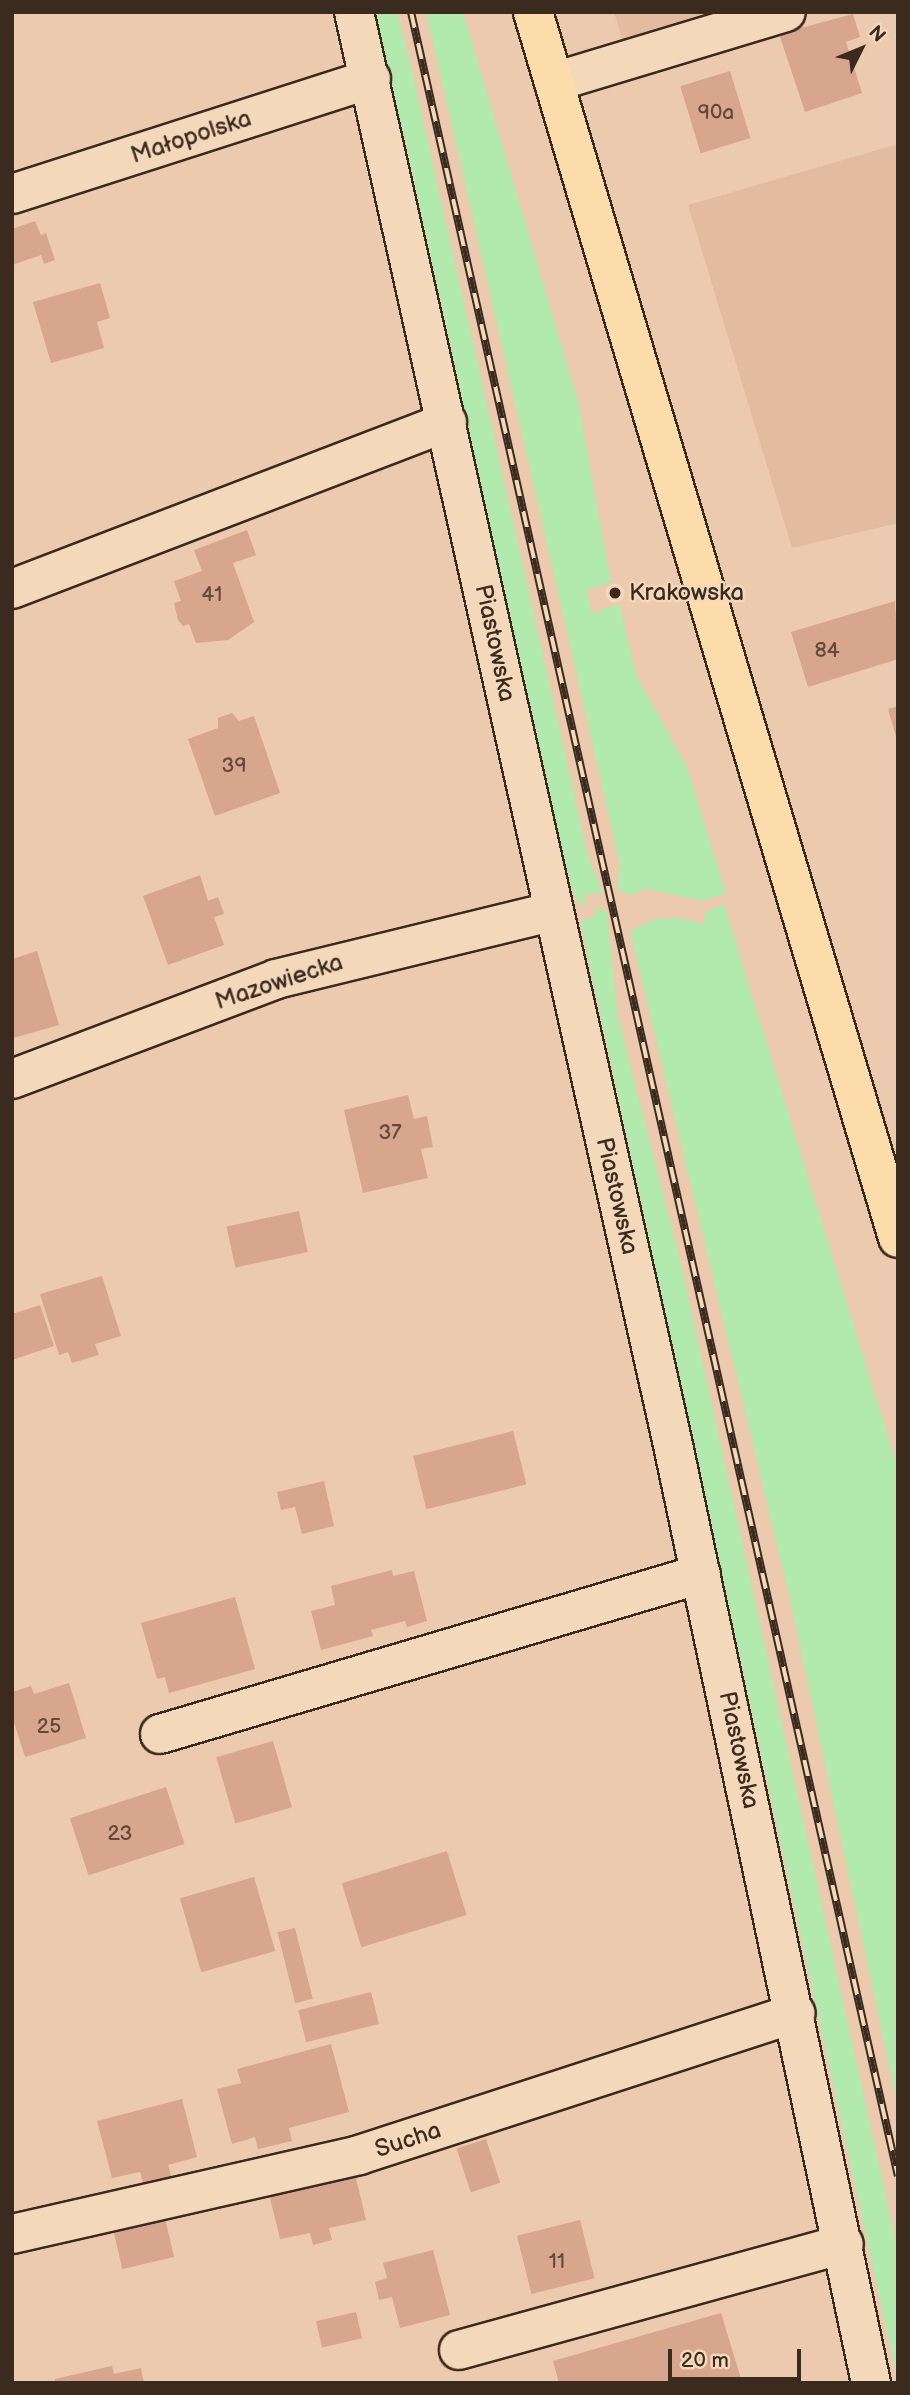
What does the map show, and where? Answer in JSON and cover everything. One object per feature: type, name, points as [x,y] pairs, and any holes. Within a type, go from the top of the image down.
[{"type":"main road","points":[[533,12],[898,1238]]},
{"type":"street","name":"Piastowska","points":[[354,12],[701,1574],[796,2013],[871,2383]]},
{"type":"street","points":[[554,82],[786,12]]},
{"type":"street","name":"Małopolska","points":[[12,194],[370,79]]},
{"type":"street","points":[[12,589],[447,422]]},
{"type":"street","name":"Mazowiecka","points":[[12,1079],[276,979],[554,911]]},
{"type":"street","points":[[160,1734],[701,1574]]},
{"type":"street","name":"Sucha","points":[[12,2234],[359,2155],[796,2013]]},
{"type":"street","points":[[459,2350],[844,2244]]},
{"type":"shaded area","points":[[614,12],[733,12],[625,49]]},
{"type":"shaded area","points":[[898,144],[898,523],[792,548],[688,205]]},
{"type":"green space","points":[[371,12],[397,12],[411,66],[589,860],[603,892],[584,895],[586,909],[575,898],[567,873],[404,136]]},
{"type":"green space","points":[[426,12],[463,12],[578,401],[611,582],[587,590],[592,613],[619,604],[637,677],[687,767],[726,893],[703,901],[647,889],[630,895],[617,890],[620,865]]},
{"type":"green space","points":[[724,904],[898,1469],[898,2108],[790,1599],[630,931],[655,919],[682,918],[703,924],[706,912]]},
{"type":"green space","points":[[597,907],[607,912],[618,1017],[682,1268],[898,2251],[898,2383],[583,935],[581,919],[593,918]]},
{"type":"building","points":[[853,14],[860,37],[846,42],[862,93],[805,112],[779,34]]},
{"type":"building","points":[[730,71],[750,138],[701,153],[680,86]]},
{"type":"building","points":[[35,221],[41,235],[46,233],[55,260],[44,264],[41,255],[12,265],[12,229]]},
{"type":"building","points":[[100,283],[110,318],[97,322],[104,348],[51,363],[33,302]]},
{"type":"building","points":[[247,530],[256,555],[233,563],[254,622],[228,640],[196,643],[189,624],[183,626],[178,620],[174,603],[181,601],[174,581],[202,571],[194,550]]},
{"type":"building","points":[[895,601],[898,659],[808,687],[791,632]]},
{"type":"building","points":[[898,706],[898,740],[897,740],[888,709]]},
{"type":"building","points":[[232,713],[239,721],[254,716],[280,793],[215,816],[188,739],[218,728],[218,718]]},
{"type":"building","points":[[200,875],[208,901],[218,897],[224,914],[214,917],[224,945],[168,965],[143,896]]},
{"type":"building","points":[[37,951],[59,1025],[13,1038],[12,959]]},
{"type":"building","points":[[408,1095],[414,1119],[427,1116],[433,1147],[421,1149],[428,1178],[363,1193],[344,1110]]},
{"type":"building","points":[[299,1211],[308,1252],[235,1267],[227,1226]]},
{"type":"building","points":[[102,1276],[121,1336],[95,1344],[99,1355],[72,1363],[68,1352],[59,1355],[40,1294]]},
{"type":"building","points":[[40,1305],[54,1346],[12,1360],[12,1314]]},
{"type":"building","points":[[513,1431],[526,1484],[426,1509],[413,1456]]},
{"type":"building","points":[[324,1481],[334,1526],[302,1534],[295,1507],[281,1510],[277,1492]]},
{"type":"building","points":[[392,1570],[393,1576],[414,1571],[427,1621],[407,1627],[405,1621],[371,1630],[373,1636],[321,1650],[311,1611],[335,1605],[331,1586]]},
{"type":"building","points":[[235,1597],[255,1669],[169,1693],[165,1677],[157,1679],[141,1623]]},
{"type":"building","points":[[69,1683],[86,1738],[25,1757],[12,1716],[12,1692],[31,1686],[34,1694]]},
{"type":"building","points":[[273,1741],[292,1807],[235,1824],[216,1757]]},
{"type":"building","points":[[166,1787],[185,1844],[88,1875],[70,1818]]},
{"type":"building","points":[[447,1851],[467,1915],[361,1947],[342,1883]]},
{"type":"building","points":[[254,1877],[275,1951],[201,1972],[180,1898]]},
{"type":"building","points":[[295,1928],[313,1999],[295,2003],[278,1932]]},
{"type":"building","points":[[371,1992],[379,2024],[306,2042],[298,2010]]},
{"type":"building","points":[[331,2044],[349,2112],[289,2128],[292,2141],[258,2149],[255,2137],[232,2144],[217,2089],[241,2083],[237,2069]]},
{"type":"building","points":[[182,2099],[197,2157],[168,2165],[172,2179],[144,2186],[140,2172],[112,2178],[97,2121]]},
{"type":"building","points":[[486,2139],[500,2183],[471,2192],[457,2149]]},
{"type":"building","points":[[355,2174],[366,2220],[329,2228],[332,2240],[313,2245],[310,2233],[280,2239],[269,2194]]},
{"type":"building","points":[[165,2218],[174,2257],[122,2269],[113,2230]]},
{"type":"building","points":[[580,2220],[595,2278],[531,2294],[517,2236]]},
{"type":"building","points":[[433,2250],[450,2315],[400,2328],[392,2297],[379,2300],[375,2282],[387,2278],[383,2263]]},
{"type":"building","points":[[356,2312],[362,2338],[322,2348],[316,2321]]},
{"type":"building","points":[[721,2313],[742,2382],[559,2383],[553,2361]]},
{"type":"building","points":[[112,2366],[114,2374],[141,2368],[144,2383],[55,2383],[55,2379]]},
{"type":"railway","points":[[411,12],[898,2176]]},
{"type":"place","name":"Krakowska","points":[[615,593]]}]
